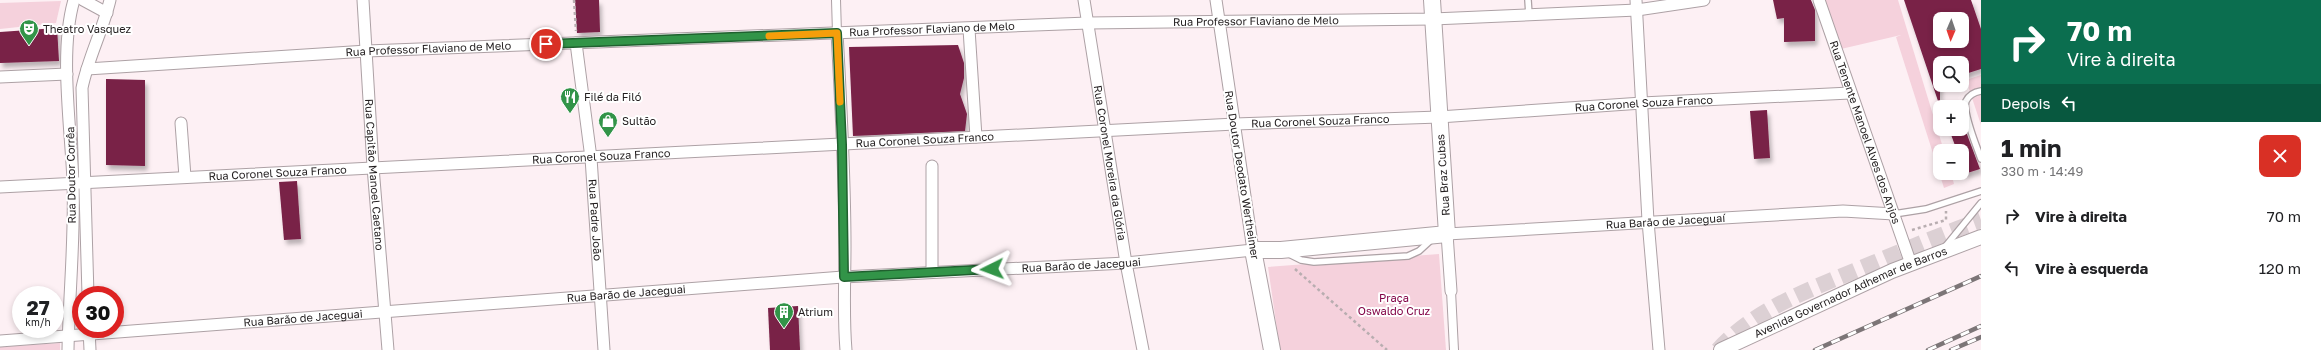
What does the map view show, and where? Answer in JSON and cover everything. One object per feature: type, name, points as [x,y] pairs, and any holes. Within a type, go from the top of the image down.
[{"type":"main road","name":"Rua Braz Cubas","points":[[1432,0],[1439,117],[1442,234]]},
{"type":"main road","name":"Rua Barão de Jaceguaí","points":[[1253,250],[1281,250],[1442,234]]},
{"type":"main road","name":"Rua Doutor Deodato Wertheimer","points":[[1253,250],[1272,350]]},
{"type":"street","name":"Rua Doutor Corrêa","points":[[68,350],[73,183],[67,74],[69,16],[74,0]]},
{"type":"street","points":[[83,0],[107,13]]},
{"type":"street","name":"Rua Doutor Corrêa","points":[[88,286],[86,182],[82,99],[87,69],[107,13],[110,0]]},
{"type":"street","name":"Rua Capitão Manoel Caetano","points":[[363,0],[373,167],[388,350]]},
{"type":"street","points":[[836,0],[842,145],[846,350]]},
{"type":"street","name":"Rua Coronel Moreira da Glória","points":[[1084,0],[1126,263],[1143,350]]},
{"type":"street","name":"Rua Doutor Deodato Wertheimer","points":[[1216,0],[1253,250]]},
{"type":"street","name":"Rua Professor Flaviano de Melo","points":[[87,69],[367,52],[969,29],[1088,23],[1219,20],[1433,19],[1529,15],[1704,0]]},
{"type":"street","name":"Rua Tenente Manoel Alves dos Anjos","points":[[1819,0],[1850,93],[1911,264]]},
{"type":"street","points":[[1637,5],[1648,221],[1658,350]]},
{"type":"street","points":[[969,29],[976,137]]},
{"type":"street","name":"Rua Padre João","points":[[576,43],[591,158],[604,350]]},
{"type":"street","points":[[0,77],[67,74]]},
{"type":"street","name":"Rua Coronel Souza Franco","points":[[0,187],[185,176],[591,158],[1235,124],[1439,117],[1642,103],[1850,93]]},
{"type":"street","points":[[181,123],[185,176]]},
{"type":"street","points":[[932,166],[932,271]]},
{"type":"street","name":"Rua Barão de Jaceguaí","points":[[1442,234],[1843,211],[1894,214]]},
{"type":"street","name":"Rua Braz Cubas","points":[[1442,234],[1450,291],[1454,350]]},
{"type":"street","name":"Avenida Governador Adhemar de Barros","points":[[1721,350],[1892,271],[1981,237]]},
{"type":"street","name":"Rua Barão de Jaceguai","points":[[124,330],[932,271],[1126,263],[1253,250]]},
{"type":"street","name":"Rua Barão de Jaceguai","points":[[0,341],[72,336]]},
{"type":"street","points":[[89,338],[90,350]]},
{"type":"lane","points":[[1528,0],[1529,15]]},
{"type":"lane","points":[[1981,90],[1970,96],[1966,102],[1966,111],[1981,159]]},
{"type":"lane","points":[[1894,214],[1907,214],[1981,192]]},
{"type":"lane","points":[[1940,253],[1981,203]]},
{"type":"path","points":[[574,0],[576,43]]},
{"type":"path","points":[[1901,234],[1946,220],[1948,217],[1944,203]]},
{"type":"path","points":[[1291,266],[1388,350]]},
{"type":"green space","points":[[1825,0],[1898,0],[1933,115],[1933,136],[1939,136],[1942,144],[1933,144],[1933,153],[1896,37],[1901,35],[1841,49]]},
{"type":"green space","points":[[61,1],[56,23],[0,29],[0,3]]},
{"type":"green space","points":[[1981,75],[1981,125],[1969,89],[1969,79]]},
{"type":"green space","points":[[1941,180],[1953,180],[1954,184],[1944,188]]},
{"type":"green space","name":"Praça Oswaldo Cruz","points":[[1439,254],[1446,350],[1280,350],[1268,267]]},
{"type":"green space","points":[[60,343],[60,350],[0,350],[0,347]]},
{"type":"building","points":[[575,0],[599,0],[600,32],[577,33]]},
{"type":"building","points":[[1773,0],[1811,0],[1815,10],[1815,41],[1784,42],[1784,18],[1777,19]]},
{"type":"building","points":[[1904,0],[1971,0],[1981,29],[1981,69],[1969,73],[1969,56],[1933,56],[1933,86]]},
{"type":"building","name":"Theatro Vasquez","points":[[57,28],[59,61],[0,63],[0,32]]},
{"type":"building","points":[[958,45],[964,63],[964,78],[960,94],[967,114],[965,131],[853,136],[849,47]]},
{"type":"building","points":[[106,79],[145,80],[145,166],[106,165]]},
{"type":"building","points":[[1935,92],[1940,92],[1940,100],[1938,100]]},
{"type":"building","points":[[1767,110],[1770,158],[1754,159],[1750,111]]},
{"type":"building","points":[[1952,136],[1968,136],[1980,169],[1969,172],[1969,144],[1954,144]]},
{"type":"building","points":[[297,181],[301,239],[284,240],[279,182]]},
{"type":"building","name":"Atrium","points":[[798,306],[800,350],[770,350],[768,308]]},
{"type":"tunnel","points":[[1718,350],[1749,323],[1802,293],[1981,220]]},
{"type":"railway","points":[[1815,350],[1981,276]]},
{"type":"railway","points":[[1928,350],[1981,326]]},
{"type":"railway","points":[[1951,350],[1981,337]]},
{"type":"slow traffic","points":[[769,36],[837,33],[840,102]]},
{"type":"place","name":"Theatro Vasquez","points":[[29,46]]},
{"type":"place","name":"Filé da Filó","points":[[570,114]]},
{"type":"place","name":"Sultão","points":[[608,138]]},
{"type":"place","name":"Atrium","points":[[784,329]]},
{"type":"route","points":[[546,44],[837,33],[845,247],[844,277],[932,271],[992,269]]}]
